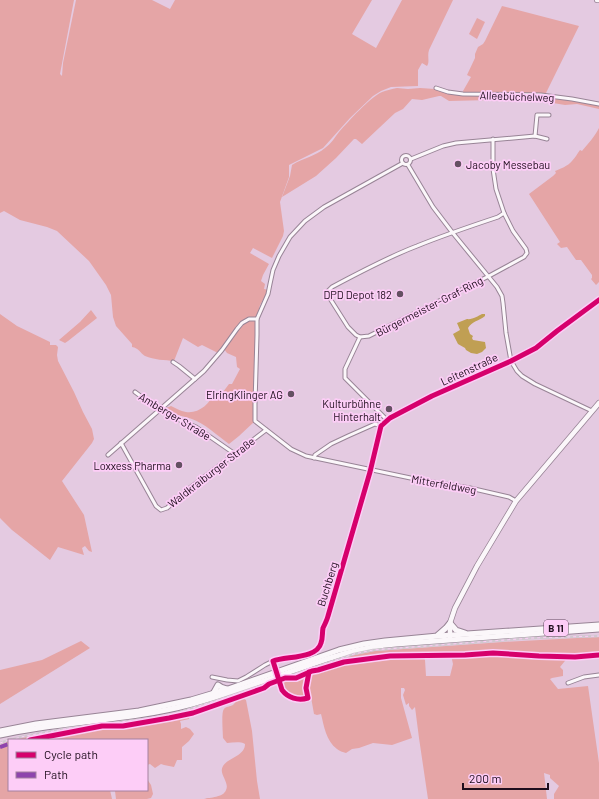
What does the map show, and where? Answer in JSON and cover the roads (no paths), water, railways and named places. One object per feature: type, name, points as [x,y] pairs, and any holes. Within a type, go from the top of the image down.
[{"type":"main road","points":[[438,636],[450,623],[456,630],[467,634]]},
{"type":"main road","name":"B 11","points":[[0,731],[36,724],[139,711],[191,700],[351,647],[385,640],[438,636],[450,638],[467,634],[599,625]]},
{"type":"main road","name":"B 11","points":[[0,735],[60,724],[140,715],[179,707],[228,693],[352,651],[385,645],[450,638],[599,629]]},
{"type":"main road","points":[[304,667],[308,667],[309,669],[315,663]]},
{"type":"main road","points":[[212,694],[218,685],[228,689]]},
{"type":"street","name":"Alleebüchelweg","points":[[436,88],[448,92],[463,94],[541,95],[572,98],[599,104]]},
{"type":"street","points":[[535,136],[535,115],[549,115]]},
{"type":"street","points":[[408,164],[411,162],[411,159],[443,146],[456,143],[535,136],[547,140]]},
{"type":"street","name":"Bürgermeister-Graf-Ring","points":[[492,139],[493,169],[496,188],[504,213],[526,249],[527,253],[524,257],[369,336],[360,337],[356,335],[348,327],[329,297],[328,291],[332,287],[367,269],[409,249],[452,232],[498,217],[504,213]]},
{"type":"street","points":[[403,163],[402,160],[404,156],[408,156],[411,159]]},
{"type":"street","points":[[371,469],[306,456],[291,449],[255,421],[257,319],[268,294],[279,256],[286,243],[304,221],[324,207],[403,163],[408,164],[433,207],[489,276],[502,296],[510,361],[517,371],[535,384],[592,411]]},
{"type":"street","name":"Leitenstraße","points":[[371,469],[381,426],[386,420],[432,396],[536,348],[599,300]]},
{"type":"street","points":[[108,455],[208,367],[240,325],[249,319],[257,319]]},
{"type":"street","points":[[360,337],[345,369],[345,378],[386,420]]},
{"type":"street","points":[[173,362],[195,379]]},
{"type":"street","name":"Amberger Straße","points":[[135,392],[160,410],[196,427],[235,454]]},
{"type":"street","points":[[450,638],[450,623],[455,608],[516,501],[599,403]]},
{"type":"street","points":[[314,458],[315,455],[331,444],[375,424],[381,426]]},
{"type":"street","name":"Waldkraiburger Straße","points":[[121,443],[156,506],[161,510],[167,508],[192,486],[266,430]]},
{"type":"street","name":"Mitterfeldweg","points":[[371,469],[420,480],[470,488],[509,497],[516,501]]},
{"type":"street","name":"Buchberg","points":[[322,639],[323,628],[371,469]]},
{"type":"street","points":[[212,677],[238,681],[273,661],[275,670]]},
{"type":"street","points":[[279,681],[285,694],[295,699],[306,699],[308,698],[306,688],[309,669]]},
{"type":"street","points":[[568,683],[584,677],[599,675]]},
{"type":"street","points":[[218,679],[218,685]]},
{"type":"railway","points":[[14,739],[70,728],[174,714],[354,654],[373,650],[532,638],[599,636]]},
{"type":"railway","points":[[0,743],[8,740]]},
{"type":"place","name":"Jacoby Messebau","points":[[458,164]]},
{"type":"place","name":"DPD Depot 182","points":[[400,294]]},
{"type":"place","name":"ElringKlinger AG","points":[[291,394]]},
{"type":"place","name":"Kulturbühne Hinterhalt","points":[[389,409]]},
{"type":"place","name":"Loxxess Pharma","points":[[179,465]]}]
